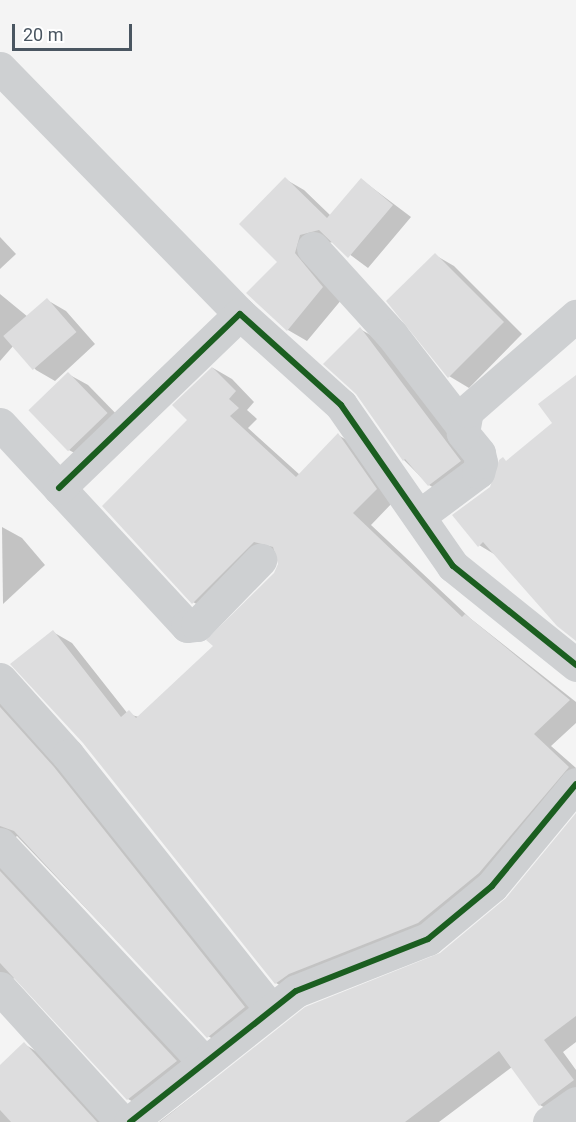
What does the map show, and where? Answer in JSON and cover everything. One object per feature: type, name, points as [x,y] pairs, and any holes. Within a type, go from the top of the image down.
[{"type":"street","points":[[0,68],[240,314],[341,405],[453,566],[576,665]]},
{"type":"street","points":[[313,248],[392,335],[462,426],[463,433],[479,453],[478,472],[419,516]]},
{"type":"street","points":[[58,488],[240,314]]},
{"type":"street","points":[[462,426],[475,403],[576,316]]},
{"type":"street","points":[[0,424],[187,626],[197,625],[260,560]]},
{"type":"street","points":[[0,678],[68,755],[271,1009]]},
{"type":"street","points":[[130,1122],[296,991],[428,939],[492,886],[576,784]]},
{"type":"street","points":[[0,844],[204,1062]]},
{"type":"street","points":[[0,988],[122,1122]]},
{"type":"street","points":[[549,1122],[576,1103]]},
{"type":"building","points":[[285,177],[327,218],[361,178],[393,205],[348,258],[319,230],[300,235],[295,253],[323,287],[287,331],[246,293],[277,262],[239,224]]},
{"type":"building","points":[[435,253],[504,322],[448,378],[386,301]]},
{"type":"building","points":[[47,298],[77,332],[33,370],[3,336]]},
{"type":"building","points":[[360,327],[461,461],[428,486],[405,459],[403,461],[356,394],[323,364]]},
{"type":"building","points":[[212,367],[236,391],[229,399],[239,408],[230,416],[296,477],[338,433],[377,489],[353,513],[462,617],[465,614],[570,700],[534,734],[569,767],[479,873],[418,923],[289,974],[275,984],[83,743],[10,664],[53,630],[121,717],[129,710],[136,718],[213,646],[206,640],[274,573],[278,564],[273,547],[254,542],[192,604],[102,506],[187,420],[172,405]]},
{"type":"building","points":[[68,372],[108,413],[68,451],[28,410]]},
{"type":"building","points":[[576,375],[576,641],[557,626],[483,542],[478,547],[452,515],[490,487],[499,460],[503,457],[506,461],[552,423],[538,404]]},
{"type":"building","points":[[0,707],[54,767],[245,1007],[207,1038],[14,831],[0,826]]},
{"type":"building","points":[[576,813],[576,1016],[544,1040],[574,1080],[539,1106],[499,1051],[405,1122],[160,1122],[305,1007],[440,953],[506,898]]},
{"type":"building","points":[[0,871],[177,1061],[127,1100],[0,963]]},
{"type":"building","points":[[24,1042],[97,1122],[11,1122],[0,1110],[0,1065]]},
{"type":"cycle path","points":[[59,488],[240,314],[341,405],[453,566],[576,665]]},
{"type":"cycle path","points":[[130,1122],[296,991],[428,939],[492,886],[576,784]]}]
